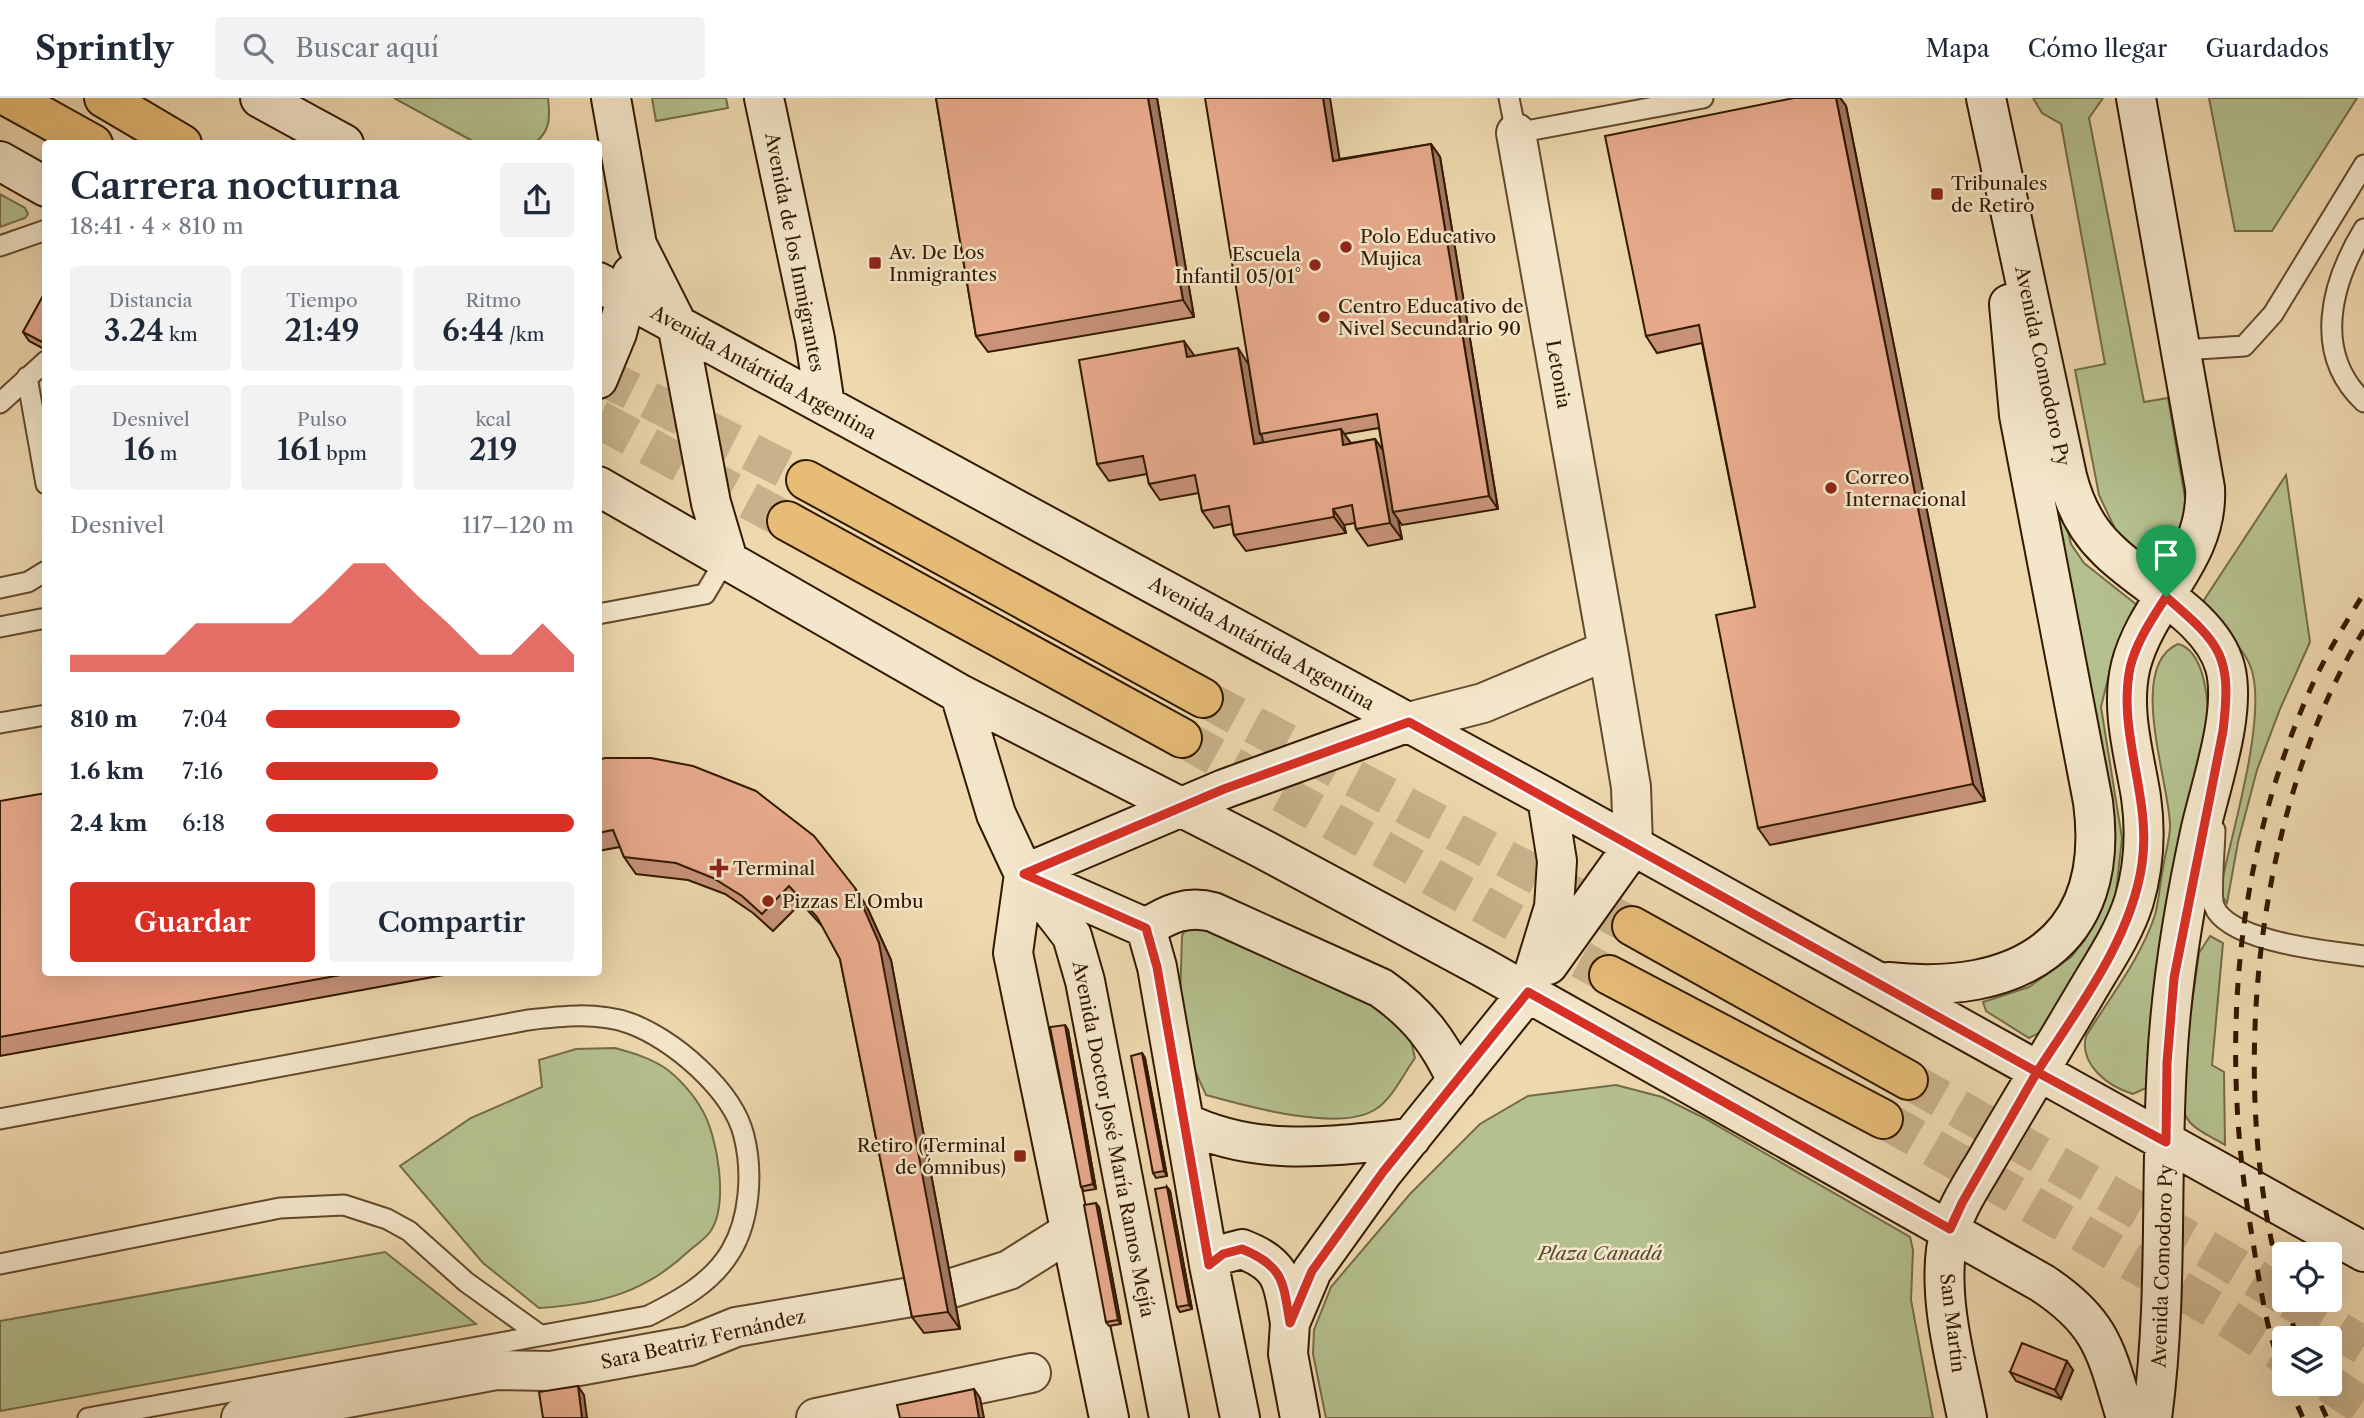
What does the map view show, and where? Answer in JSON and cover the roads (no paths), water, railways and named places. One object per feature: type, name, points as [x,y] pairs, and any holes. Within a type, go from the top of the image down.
[{"type":"highway","points":[[10,98],[86,140]]},
{"type":"highway","points":[[104,98],[176,140]]},
{"type":"highway","points":[[806,480],[1203,698]]},
{"type":"highway","points":[[788,521],[1182,738]]},
{"type":"highway","points":[[1632,926],[1908,1080]]},
{"type":"highway","points":[[1609,975],[1883,1119]]},
{"type":"main road","points":[[260,98],[337,140]]},
{"type":"main road","points":[[611,98],[637,245],[677,324],[711,503],[727,557]]},
{"type":"main road","name":"Avenida de los Inmigrantes","points":[[764,98],[815,339],[825,405]]},
{"type":"main road","name":"Avenida Comodoro Py","points":[[1986,98],[2074,501],[2084,521],[2105,547],[2202,628],[2224,664],[2228,690],[2174,978],[2167,1063],[2161,1349],[2152,1418]]},
{"type":"main road","points":[[1950,1229],[1962,1203],[2037,1072],[2119,936],[2133,904],[2144,846],[2142,806],[2128,721],[2128,685],[2136,651],[2196,547],[2206,502],[2183,350],[2136,98]]},
{"type":"main road","name":"Letonia","points":[[1513,115],[1631,787],[1633,846]]},
{"type":"main road","points":[[0,161],[42,185]]},
{"type":"main road","points":[[1878,981],[1933,985],[1972,981],[2000,974],[2028,962],[2050,947],[2069,926],[2090,889],[2096,865],[2093,802],[2019,415],[2002,172]]},
{"type":"main road","points":[[602,355],[613,290],[637,245]]},
{"type":"main road","name":"Avenida Antártida Argentina","points":[[613,290],[1409,722],[2364,1252]]},
{"type":"main road","points":[[602,488],[727,557],[960,694],[1180,807],[1528,992],[1950,1229],[2056,1292],[2083,1315],[2104,1344],[2126,1418]]},
{"type":"main road","points":[[1024,874],[1180,807],[1409,722],[1483,704],[1608,650]]},
{"type":"main road","name":"Avenida Doctor José María Ramos Mejía","points":[[960,694],[996,814],[1024,874],[1072,936],[1085,981],[1170,1418]]},
{"type":"main road","points":[[1528,992],[1554,907],[1558,860],[1547,798]]},
{"type":"main road","points":[[1290,1323],[1312,1271],[1411,1139],[1528,992],[1633,846]]},
{"type":"main road","points":[[1024,874],[1146,928]]},
{"type":"main road","points":[[1024,874],[1013,953],[1109,1418]]},
{"type":"main road","points":[[1146,928],[1166,916],[1182,911],[1196,908],[1213,912],[1381,988],[1406,1005],[1428,1028],[1457,1081]]},
{"type":"main road","points":[[1146,928],[1157,967],[1209,1265],[1240,1418]]},
{"type":"main road","points":[[1184,1122],[1212,1136],[1244,1144],[1316,1147],[1411,1139]]},
{"type":"main road","name":"San Martín","points":[[1950,1229],[1946,1252],[1946,1295],[1967,1418]]},
{"type":"main road","name":"Sara Beatriz Fernández","points":[[241,1418],[496,1370],[551,1371],[689,1346],[736,1327],[934,1292],[1009,1269],[1071,1231]]},
{"type":"main road","points":[[1209,1265],[1223,1254],[1242,1249],[1264,1259],[1278,1271],[1283,1281],[1290,1323],[1288,1354],[1300,1418]]},
{"type":"main road","points":[[816,1418],[1031,1373]]},
{"type":"lane","points":[[1513,115],[1703,98]]},
{"type":"lane","points":[[2183,350],[2244,346],[2273,314],[2364,165]]},
{"type":"lane","points":[[2364,229],[2350,252],[2332,302],[2330,341],[2350,388],[2364,402]]},
{"type":"lane","points":[[0,246],[42,231]]},
{"type":"lane","points":[[0,403],[28,376],[42,357]]},
{"type":"lane","points":[[28,376],[42,460]]},
{"type":"lane","points":[[602,613],[705,594],[727,557]]},
{"type":"lane","points":[[0,588],[29,582],[42,574]]},
{"type":"lane","points":[[0,627],[42,619]]},
{"type":"lane","points":[[0,723],[42,716]]},
{"type":"lane","points":[[2216,763],[2213,903],[2220,917],[2242,931],[2263,937],[2364,956]]},
{"type":"lane","points":[[0,1119],[542,1018],[595,1016],[627,1022],[656,1035],[681,1052],[727,1103],[744,1135],[748,1176],[745,1217],[731,1250],[712,1276],[681,1299],[648,1316],[89,1418]]},
{"type":"lane","points":[[0,1264],[280,1208],[344,1205],[387,1219],[409,1231],[466,1282],[540,1335]]},
{"type":"tunnel","points":[[602,376],[806,480]]},
{"type":"tunnel","points":[[602,421],[787,521]]},
{"type":"tunnel","points":[[1203,698],[1632,926]]},
{"type":"tunnel","points":[[1182,738],[1609,975]]},
{"type":"tunnel","points":[[1908,1080],[2272,1289]]},
{"type":"tunnel","points":[[1883,1119],[2215,1310],[2272,1347]]},
{"type":"tunnel","points":[[2309,1312],[2364,1346]]},
{"type":"tunnel","points":[[2342,1393],[2364,1407]]},
{"type":"railway","points":[[2272,1340],[2251,1230],[2236,1092],[2240,956],[2264,821],[2284,755],[2316,677],[2364,593]]},
{"type":"railway","points":[[2273,1242],[2266,1213],[2256,1129],[2255,1041],[2261,953],[2275,865],[2297,781],[2326,702],[2364,630]]},
{"type":"railway","points":[[2289,1312],[2293,1326]]},
{"type":"railway","points":[[2293,1396],[2303,1418]]},
{"type":"railway","points":[[2317,1396],[2327,1418]]},
{"type":"place","name":"Tribunales de Retiro","points":[[1937,194]]},
{"type":"place","name":"Polo Educativo Mujica","points":[[1346,247]]},
{"type":"place","name":"Av. De Los Inmigrantes","points":[[875,263]]},
{"type":"place","name":"Escuela Infantil 05/01°","points":[[1315,265]]},
{"type":"place","name":"Centro Educativo de Nivel Secundario 90","points":[[1324,317]]},
{"type":"place","name":"Correo Internacional","points":[[1831,488]]},
{"type":"place","name":"Terminal","points":[[719,868]]},
{"type":"place","name":"Pizzas El Ombu","points":[[768,901]]},
{"type":"place","name":"Retiro (Terminal de ómnibus)","points":[[1020,1156]]},
{"type":"park label","name":"Plaza Canadá","points":[[1600,1253]]}]
